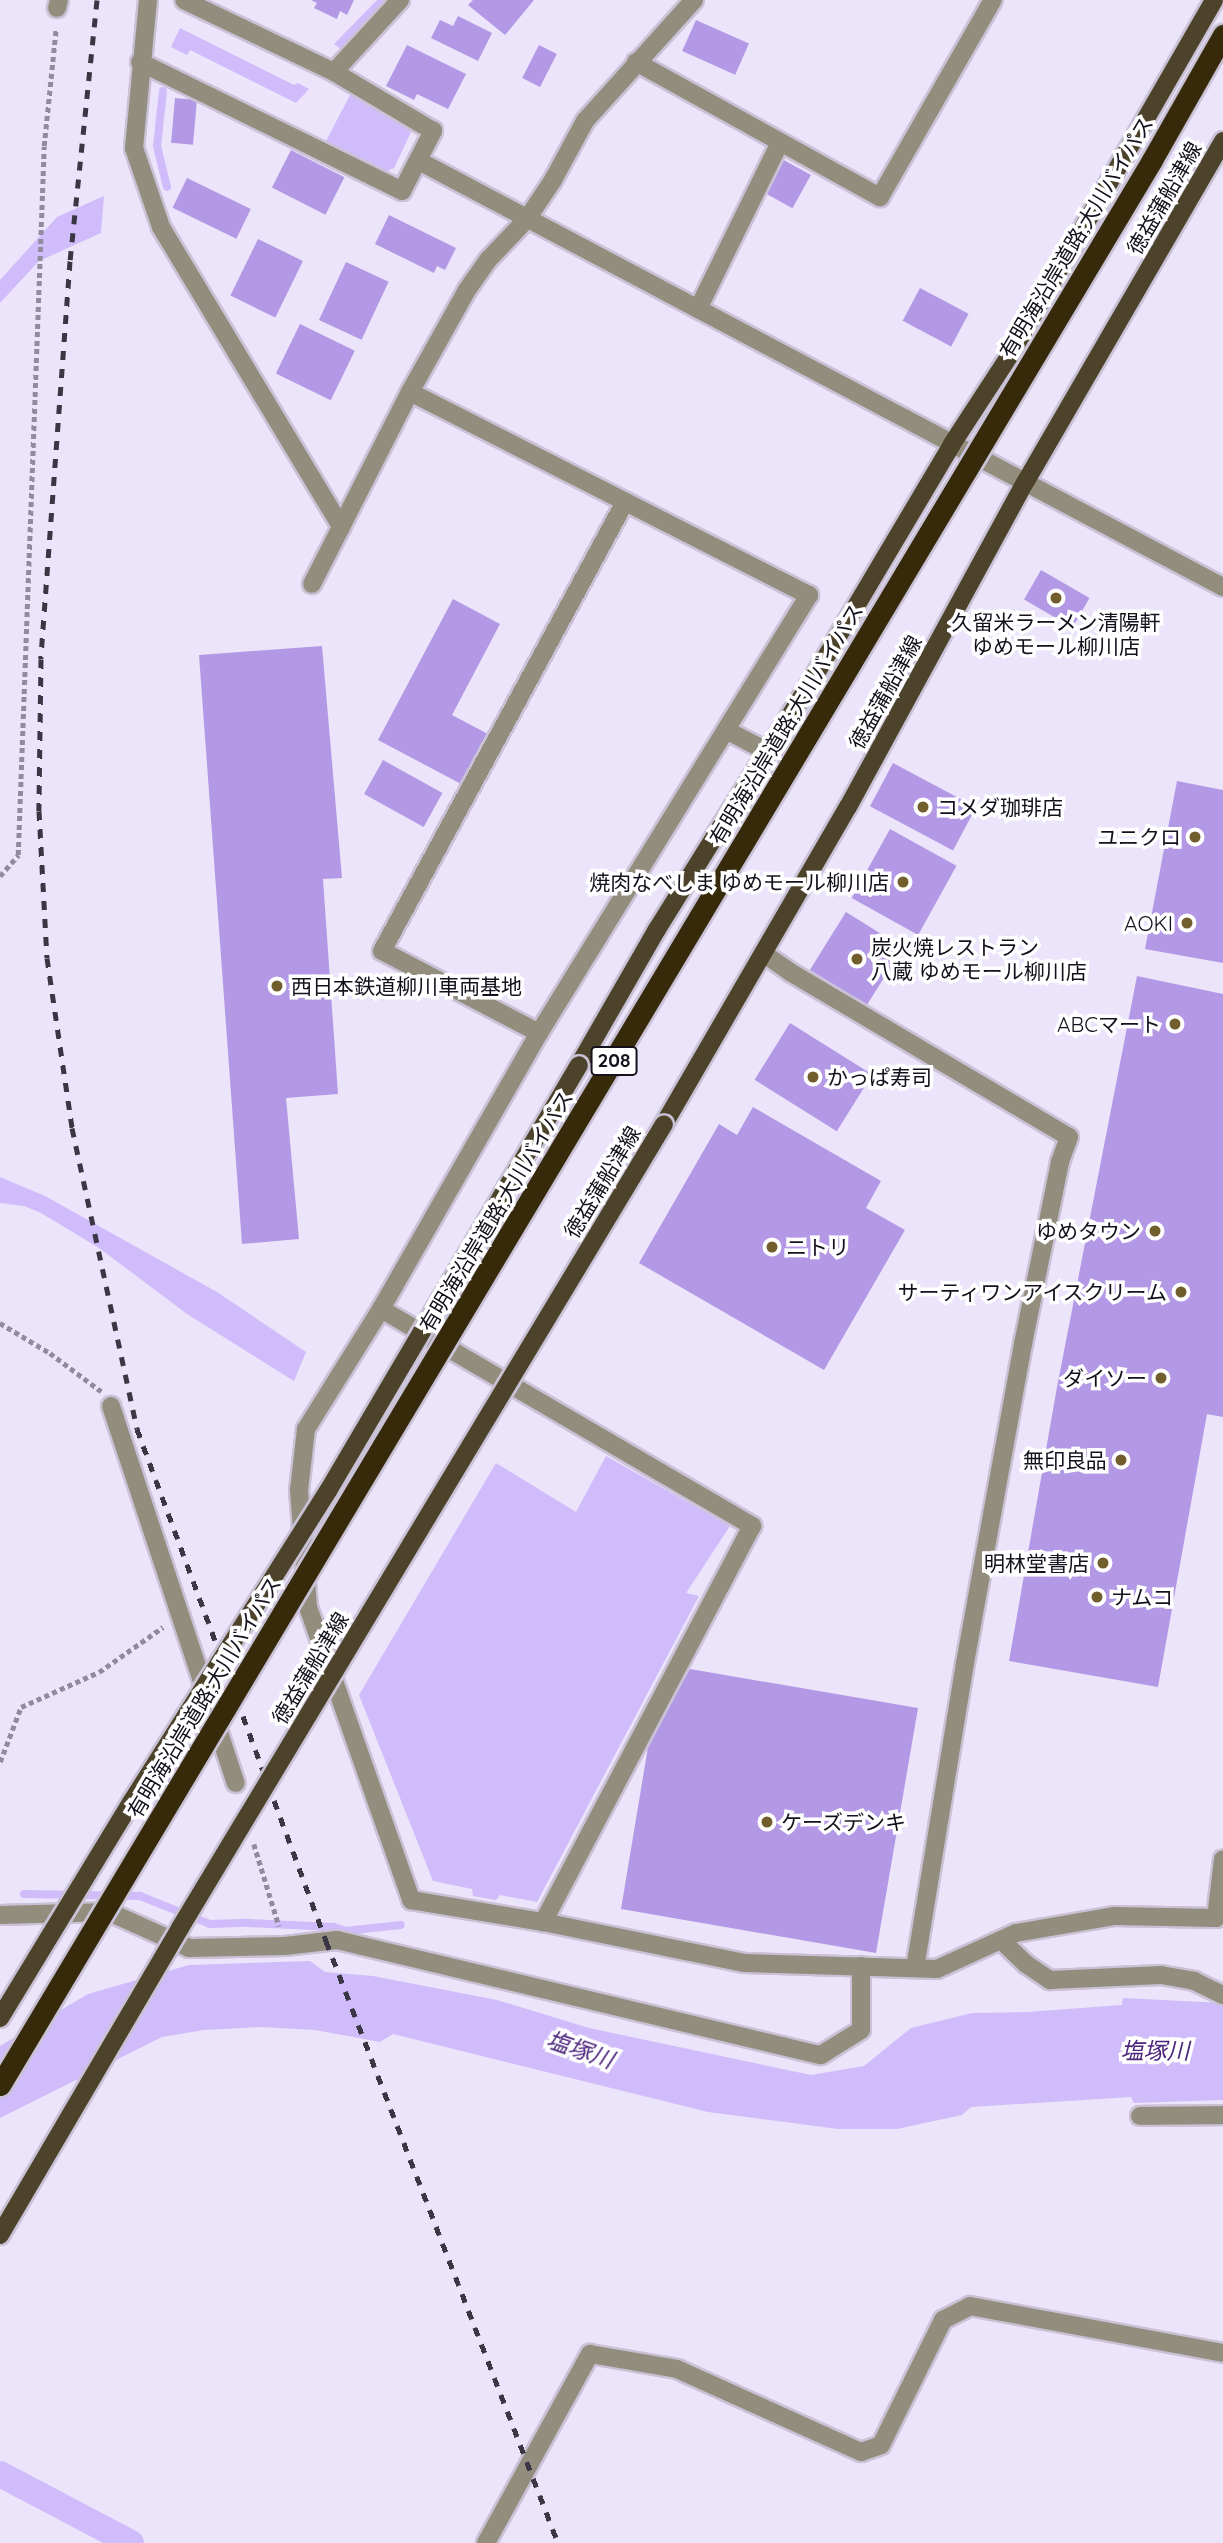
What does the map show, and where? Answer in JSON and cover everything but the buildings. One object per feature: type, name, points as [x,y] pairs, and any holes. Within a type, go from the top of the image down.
[{"type":"highway","name":"有明海沿岸道路;大川バイパス","points":[[0,2085],[1138,183],[1223,35]]},
{"type":"main road","points":[[0,2018],[139,1790],[328,1491],[656,932],[768,752],[952,444],[1010,355],[1214,0]]},
{"type":"main road","name":"徳益蒲船津線","points":[[0,2235],[187,1916],[664,1124],[848,807],[1026,481],[1223,141]]},
{"type":"street","points":[[148,0],[140,62],[134,148],[161,227],[341,527]]},
{"type":"street","points":[[140,62],[402,191],[433,131],[334,72],[184,0]]},
{"type":"street","points":[[334,72],[400,0]]},
{"type":"street","points":[[312,584],[410,392],[467,290],[527,219],[553,180],[584,121],[694,0]]},
{"type":"street","points":[[636,62],[880,197],[993,0]]},
{"type":"street","points":[[698,309],[780,142]]},
{"type":"street","points":[[419,160],[1223,587]]},
{"type":"street","points":[[410,392],[809,596],[540,1033],[381,1309],[306,1429],[299,1490],[308,1607],[411,1900],[543,1922],[745,1963],[937,1969],[1016,1933],[1114,1916],[1216,1918],[1223,1859]]},
{"type":"street","points":[[540,1033],[382,951],[625,502]]},
{"type":"street","points":[[726,730],[768,752]]},
{"type":"street","points":[[763,953],[790,972],[1069,1137],[1060,1162],[1023,1344],[915,1968]]},
{"type":"street","points":[[381,1309],[752,1527],[543,1922]]},
{"type":"street","points":[[111,1406],[236,1783]]},
{"type":"street","points":[[0,1915],[108,1912],[189,1948],[285,1946],[337,1940],[821,2055],[861,2030],[861,1966]]},
{"type":"street","points":[[1001,1940],[1026,1964],[1050,1980],[1161,1975],[1194,1982],[1223,1995]]},
{"type":"street","points":[[1140,2116],[1223,2115]]},
{"type":"street","points":[[485,2543],[590,2354],[677,2369],[861,2452],[881,2445],[943,2320],[970,2306],[1223,2353]]},
{"type":"path","points":[[0,876],[18,855],[44,146],[54,68],[58,4]]},
{"type":"path","points":[[0,1323],[100,1389],[111,1406]]},
{"type":"path","points":[[0,1762],[21,1707],[99,1672],[182,1615]]},
{"type":"path","points":[[251,1833],[285,1946]]},
{"type":"water","points":[[377,0],[389,0],[342,50],[334,44]]},
{"type":"water","points":[[180,28],[294,85],[298,83],[309,89],[296,103],[190,50],[187,55],[171,47]]},
{"type":"water","points":[[350,95],[405,123],[411,132],[394,168],[387,171],[326,141]]},
{"type":"water","points":[[104,196],[101,233],[39,261],[0,303],[0,280],[57,217]]},
{"type":"water","points":[[0,1177],[45,1196],[217,1292],[306,1352],[294,1381],[187,1314],[99,1248],[41,1213],[24,1206],[0,1203]]},
{"type":"water","points":[[606,1456],[730,1526],[686,1593],[699,1596],[537,1902],[500,1895],[496,1900],[473,1896],[472,1889],[433,1881],[359,1695],[496,1463],[576,1512]]},
{"type":"water","name":"塩塚川","points":[[310,1961],[325,1972],[373,1976],[497,2000],[589,2028],[811,2075],[864,2066],[911,2028],[972,2013],[1122,2005],[1123,1998],[1223,2003],[1223,2100],[1134,2103],[1131,2097],[971,2107],[962,2115],[897,2129],[838,2129],[708,2112],[393,2034],[380,2042],[315,2030],[262,2027],[204,2030],[162,2037],[0,2118],[0,2046],[88,1994],[189,1965]]},
{"type":"waterway","points":[[163,91],[157,146],[167,187]]},
{"type":"waterway","points":[[24,1894],[140,1896],[210,1924],[334,1927],[345,1931],[401,1925]]},
{"type":"waterway","points":[[0,2474],[131,2543]]},
{"type":"railway","points":[[97,0],[70,261],[41,659],[39,811],[47,958],[72,1128],[137,1429],[326,1941],[558,2543]]},
{"type":"place","name":"久留米ラーメン清陽軒 ゆめモール柳川店","points":[[1056,598]]},
{"type":"place","name":"コメダ珈琲店","points":[[923,807]]},
{"type":"place","name":"ユニクロ","points":[[1195,837]]},
{"type":"place","name":"焼肉なべしま ゆめモール柳川店","points":[[903,882]]},
{"type":"place","name":"AOKI","points":[[1187,923]]},
{"type":"place","name":"炭火焼レストラン 八蔵 ゆめモール柳川店","points":[[857,959]]},
{"type":"place","name":"西日本鉄道柳川車両基地","points":[[277,986]]},
{"type":"place","name":"ABCマート","points":[[1175,1024]]},
{"type":"place","name":"かっぱ寿司","points":[[813,1077]]},
{"type":"place","name":"ゆめタウン","points":[[1155,1231]]},
{"type":"place","name":"ニトリ","points":[[772,1247]]},
{"type":"place","name":"サーティワンアイスクリーム","points":[[1181,1292]]},
{"type":"place","name":"ダイソー","points":[[1161,1378]]},
{"type":"place","name":"無印良品","points":[[1121,1460]]},
{"type":"place","name":"明林堂書店","points":[[1103,1563]]},
{"type":"place","name":"ナムコ","points":[[1097,1597]]},
{"type":"place","name":"ケーズデンキ","points":[[767,1822]]}]
